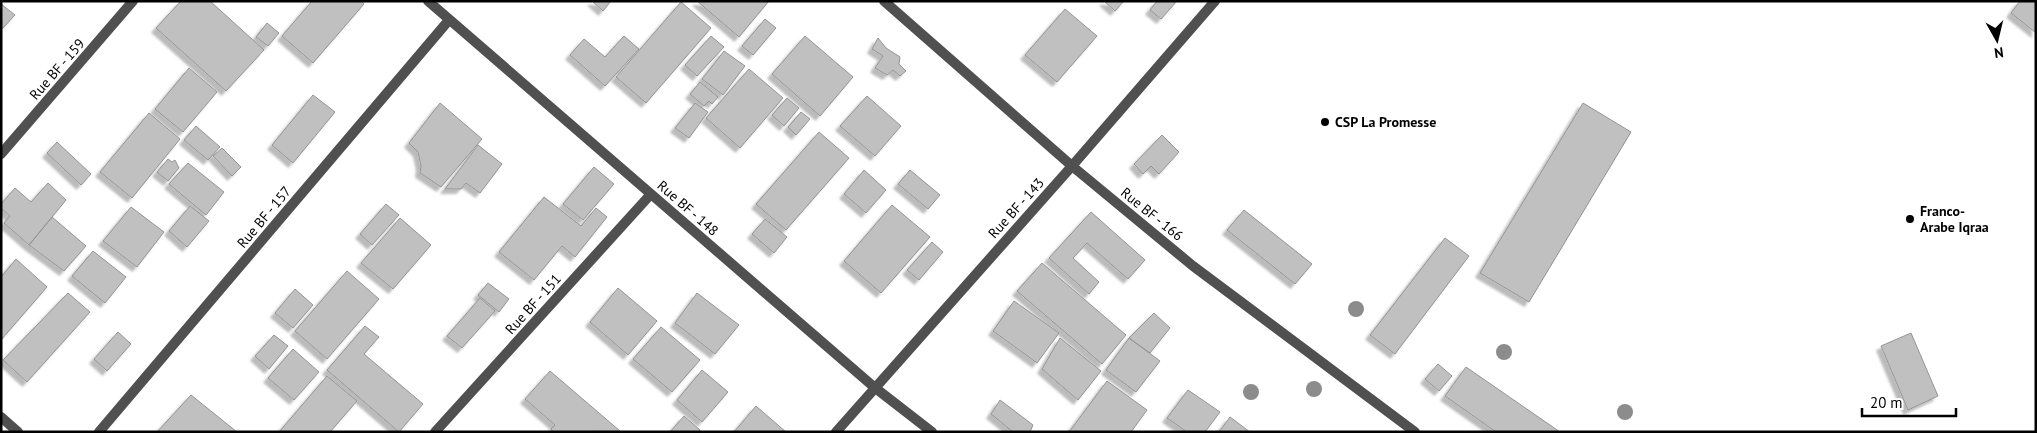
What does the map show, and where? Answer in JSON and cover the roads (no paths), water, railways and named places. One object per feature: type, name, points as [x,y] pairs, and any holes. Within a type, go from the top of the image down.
[{"type":"street","name":"Rue BF - 159","points":[[1,154],[133,1]]},
{"type":"street","name":"Rue BF - 148","points":[[428,1],[874,387],[932,432]]},
{"type":"street","name":"Rue BF - 166","points":[[884,1],[1072,166],[1193,266],[1415,432]]},
{"type":"street","name":"Rue BF - 143","points":[[836,432],[1072,166],[1215,1]]},
{"type":"street","name":"Rue BF - 157","points":[[99,432],[449,20]]},
{"type":"street","name":"Rue BF - 151","points":[[435,432],[651,194]]},
{"type":"street","points":[[1,417],[18,432]]},
{"type":"place","name":"CSP La Promesse","points":[[1325,122]]},
{"type":"place","name":"Franco- Arabe Iqraa","points":[[1910,219]]}]
